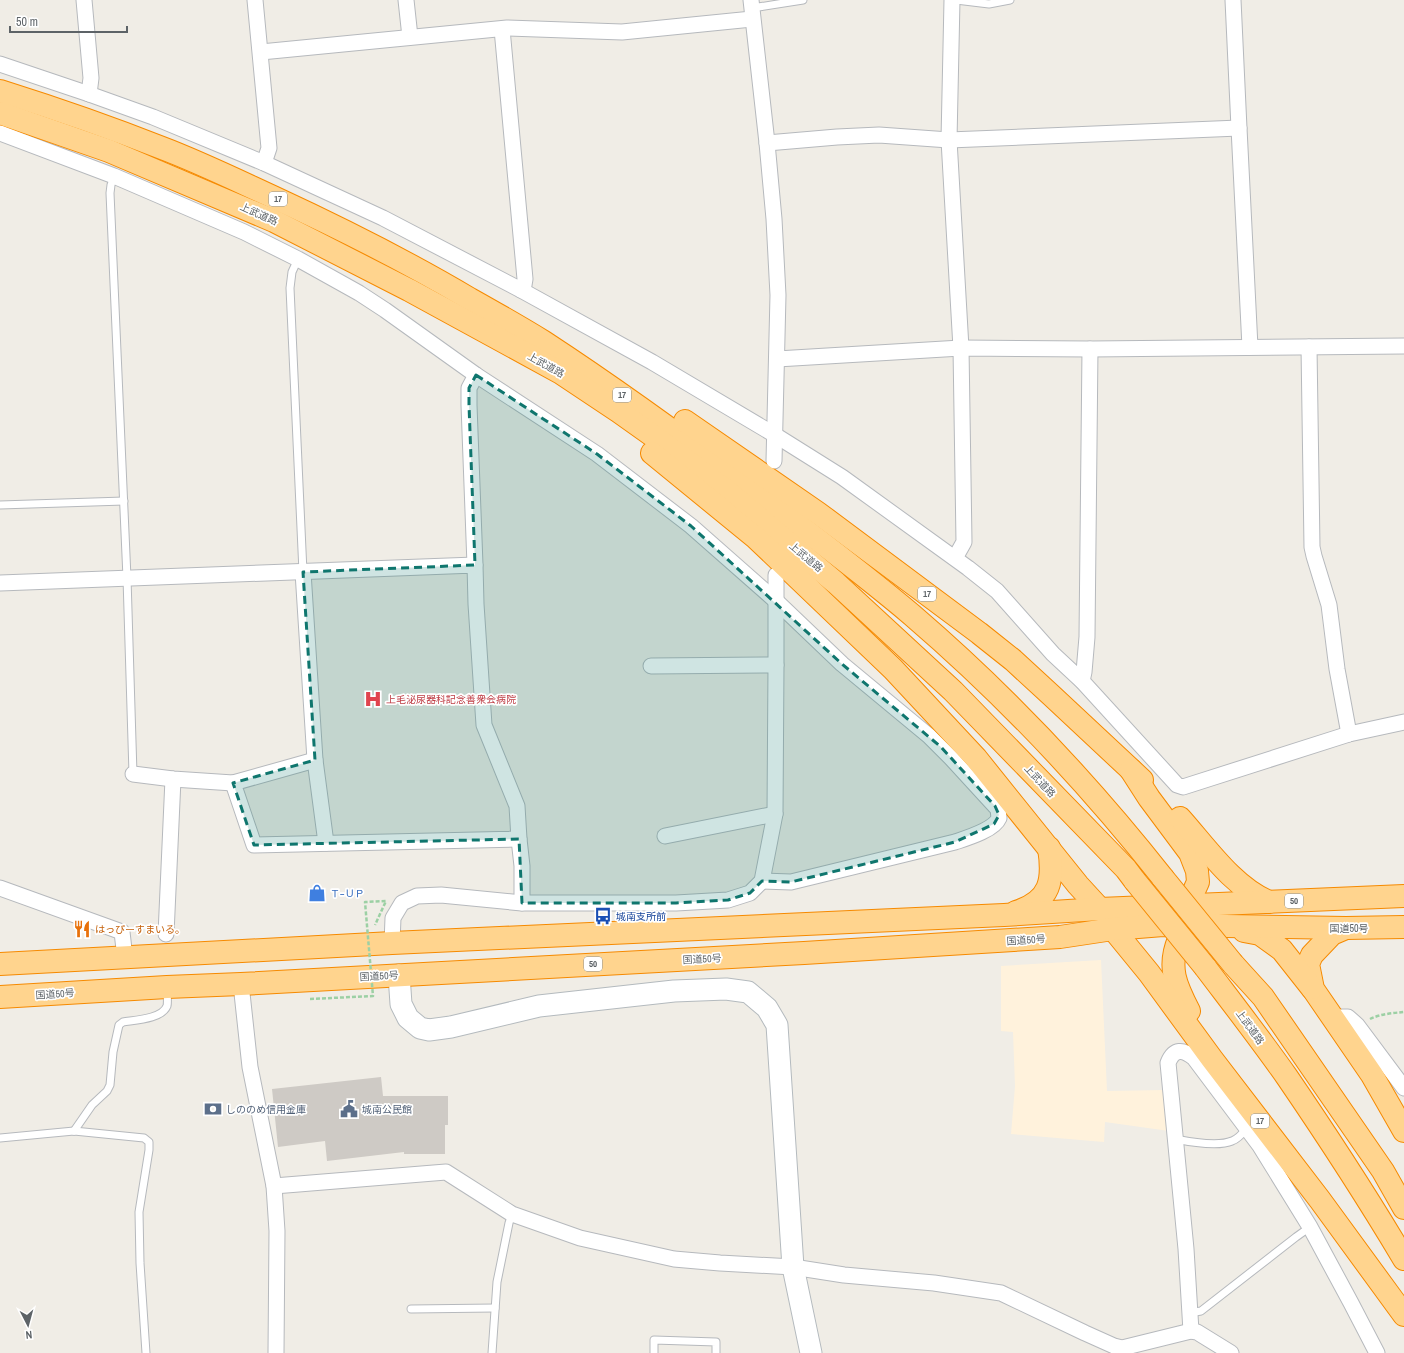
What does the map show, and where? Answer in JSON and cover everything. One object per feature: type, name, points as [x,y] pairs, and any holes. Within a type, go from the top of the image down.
[{"type":"highway","name":"上武道路","points":[[0,91],[70,113],[164,148],[347,231],[437,279],[542,340],[625,397],[702,451],[859,572],[911,614],[982,679],[1041,737],[1106,810],[1233,964],[1263,997],[1383,1171],[1404,1208]]},
{"type":"highway","name":"上武道路","points":[[0,113],[109,151],[274,221],[409,290],[561,373],[676,452],[728,492],[836,583],[953,691],[1126,869],[1206,967],[1286,1076],[1368,1198],[1404,1259]]},
{"type":"highway","name":"17","points":[[477,328],[617,426],[660,459],[756,538],[863,640],[976,758],[1078,885],[1100,909]]},
{"type":"highway","name":"17","points":[[542,340],[633,388],[661,405],[818,513],[942,605],[1013,660],[1087,727],[1161,797],[1236,880],[1257,897],[1269,902]]},
{"type":"highway","name":"17","points":[[1131,770],[1149,798],[1190,853],[1197,871],[1198,882],[1185,916],[1178,914],[1163,925]]},
{"type":"highway","points":[[1004,916],[1030,906],[1041,898],[1047,890],[1051,874],[1049,848]]},
{"type":"highway","name":"国道50号","points":[[1185,916],[1209,905],[1404,896]]},
{"type":"highway","points":[[1100,909],[1126,919],[1163,925]]},
{"type":"highway","name":"国道50号","points":[[0,964],[392,943],[1004,916],[1100,909],[1185,916],[1226,926],[1346,928],[1404,927]]},
{"type":"highway","points":[[1185,916],[1176,946],[1173,973],[1178,990],[1213,1050],[1212,1059]]},
{"type":"highway","name":"国道50号","points":[[0,997],[167,986],[241,984],[796,954],[1052,938],[1163,925]]},
{"type":"highway","points":[[1226,926],[1260,934],[1282,950],[1336,1022],[1372,1075],[1404,1131]]},
{"type":"highway","points":[[1312,989],[1308,964],[1312,955],[1332,934],[1346,928]]},
{"type":"highway","name":"17","points":[[1113,930],[1149,974],[1212,1059],[1252,1123],[1404,1315]]},
{"type":"street","points":[[84,0],[91,78],[89,94]]},
{"type":"street","points":[[255,0],[269,148],[264,163]]},
{"type":"street","points":[[406,0],[410,37]]},
{"type":"street","points":[[952,0],[949,140],[961,348],[964,542],[955,558]]},
{"type":"street","points":[[1233,0],[1250,347]]},
{"type":"street","points":[[261,52],[502,29],[622,32],[752,9],[774,219],[778,295],[774,461]]},
{"type":"street","points":[[502,29],[525,279],[521,290]]},
{"type":"street","points":[[0,64],[153,117],[264,163],[383,218],[521,290],[652,362],[775,435],[842,477],[955,558],[997,591],[1053,654],[1082,681],[1177,785],[1182,787],[1349,734],[1404,722]]},
{"type":"street","points":[[767,143],[837,136],[879,135],[949,140],[1239,128]]},
{"type":"street","points":[[0,134],[114,176],[244,232],[298,259],[359,293],[385,310],[476,375],[603,459],[691,526],[775,600],[842,664],[941,747],[998,809],[998,821],[980,832],[955,842],[791,882],[762,881]]},
{"type":"street","points":[[777,359],[961,348],[1090,349],[1404,346]]},
{"type":"street","points":[[1309,347],[1312,547],[1329,605],[1337,669],[1349,734]]},
{"type":"street","points":[[1082,681],[1087,637],[1090,349]]},
{"type":"street","points":[[476,375],[469,388],[469,405],[476,604],[484,725],[518,806],[522,866],[522,903]]},
{"type":"street","points":[[0,583],[475,565]]},
{"type":"street","points":[[303,572],[315,760],[326,843]]},
{"type":"street","points":[[392,943],[393,918],[402,903],[417,896],[441,895],[522,903],[676,903],[728,900],[750,893],[762,881],[774,814],[776,575]]},
{"type":"street","points":[[651,666],[776,664]]},
{"type":"street","points":[[133,774],[173,779],[233,783],[315,760]]},
{"type":"street","points":[[166,934],[173,779]]},
{"type":"street","points":[[233,783],[254,845],[519,839]]},
{"type":"street","points":[[665,836],[774,814]]},
{"type":"street","points":[[0,888],[122,932],[125,958]]},
{"type":"street","points":[[399,975],[401,1004],[408,1018],[420,1028],[428,1030],[451,1027],[539,1006],[674,991],[726,989],[748,992],[767,1008],[777,1025],[793,1267],[811,1353]]},
{"type":"street","points":[[241,984],[250,1067],[274,1186],[277,1230],[276,1353]]},
{"type":"street","points":[[1336,1022],[1340,1017],[1348,1017],[1357,1026],[1404,1088]]},
{"type":"street","points":[[1191,1331],[1186,1249],[1174,1138],[1168,1063],[1171,1056],[1180,1051],[1188,1053],[1194,1058],[1252,1123],[1260,1146],[1310,1227],[1377,1353]]},
{"type":"street","points":[[274,1186],[446,1172],[512,1214],[580,1238],[674,1259],[793,1267],[844,1275],[934,1283],[1001,1293],[1114,1346],[1120,1351],[1191,1331],[1197,1332],[1231,1353]]},
{"type":"lane","points":[[752,9],[803,0]]},
{"type":"lane","points":[[956,0],[989,4],[1010,0]]},
{"type":"lane","points":[[114,176],[110,193],[124,501],[133,774]]},
{"type":"lane","points":[[298,259],[292,272],[290,288],[303,572]]},
{"type":"lane","points":[[0,505],[124,501]]},
{"type":"lane","points":[[74,1131],[92,1105],[107,1091],[110,1085],[113,1052],[119,1025],[123,1022],[161,1014],[167,1006],[167,986]]},
{"type":"lane","points":[[1174,1138],[1218,1144],[1227,1143],[1237,1138],[1252,1123]]},
{"type":"lane","points":[[0,1138],[74,1131],[144,1138],[149,1142],[139,1212],[140,1263],[146,1353]]},
{"type":"lane","points":[[492,1353],[497,1282],[509,1222],[512,1214]]},
{"type":"lane","points":[[1190,1313],[1201,1311],[1310,1227]]},
{"type":"lane","points":[[411,1309],[495,1308]]},
{"type":"lane","points":[[654,1353],[654,1340],[716,1342],[716,1353]]},
{"type":"path","points":[[310,999],[372,996],[366,902],[386,901],[375,925]]},
{"type":"path","points":[[1388,1014],[1404,1012]]},
{"type":"highlighted area","points":[[476,375],[597,454],[691,526],[842,664],[941,747],[995,806],[999,815],[994,824],[955,842],[791,882],[762,881],[750,893],[728,900],[676,903],[522,903],[519,839],[254,845],[233,783],[315,760],[303,572],[475,565],[469,388]]},
{"type":"shaded area","points":[[1101,960],[1107,1091],[1165,1090],[1169,1131],[1105,1122],[1104,1142],[1011,1134],[1015,1086],[1013,1032],[1001,1031],[1001,966]]},
{"type":"building","points":[[381,1077],[383,1096],[448,1096],[448,1125],[445,1125],[445,1154],[404,1154],[404,1152],[327,1161],[325,1141],[278,1147],[272,1089]]},
{"type":"place","name":"上毛泌尿器科記念善衆会病院","points":[[373,699]]},
{"type":"place","name":"Ｔ−ＵＰ","points":[[317,893]]},
{"type":"place","name":"城南支所前","points":[[603,916]]},
{"type":"place","name":"はっぴーすまいる。","points":[[82,929]]},
{"type":"place","name":"しののめ信用金庫","points":[[213,1109]]},
{"type":"place","name":"城南公民館","points":[[349,1109]]}]
